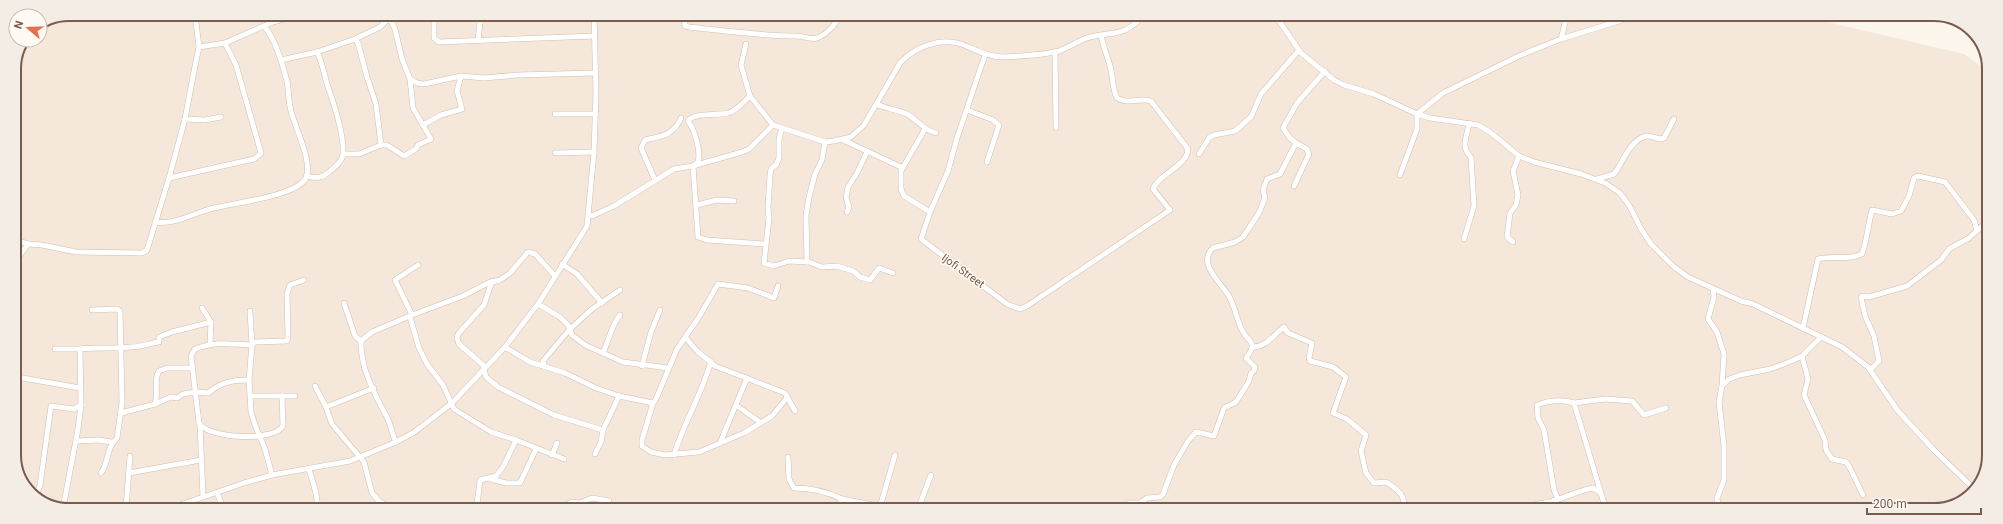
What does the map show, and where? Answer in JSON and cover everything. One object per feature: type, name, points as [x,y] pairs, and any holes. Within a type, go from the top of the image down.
[{"type":"street","points":[[21,242],[76,252],[145,252],[170,178],[185,119],[199,47],[196,21]]},
{"type":"street","points":[[199,47],[225,43],[279,21]]},
{"type":"street","points":[[281,60],[317,52],[355,39],[380,27],[386,21]]},
{"type":"street","points":[[344,154],[359,154],[387,144],[404,156],[416,149],[418,145],[432,139],[413,108],[410,79],[402,59],[396,30],[391,21]]},
{"type":"street","points":[[434,21],[433,33],[436,41],[595,36]]},
{"type":"street","points":[[478,40],[481,21]]},
{"type":"street","points":[[190,503],[244,482],[358,458],[396,442],[413,433],[452,403],[505,347],[538,304],[587,226],[594,152],[594,21]]},
{"type":"street","points":[[685,21],[685,26],[690,27],[812,38],[819,37],[832,28],[837,21]]},
{"type":"street","points":[[746,44],[741,65],[750,96],[773,125],[825,142],[843,140],[858,132],[900,63],[906,56],[925,46],[947,41],[954,42],[985,55],[1005,57],[1055,52],[1073,46],[1088,38],[1124,32],[1139,21]]},
{"type":"street","points":[[1279,21],[1299,50],[1344,85],[1374,94],[1417,114],[1430,118],[1478,125],[1490,132],[1519,156],[1534,162],[1596,179],[1620,193],[1629,205],[1644,234],[1660,254],[1688,277],[1713,289],[1753,304],[1821,336],[1842,347],[1870,370],[1902,416],[1971,486]]},
{"type":"street","points":[[1561,39],[1566,21]]},
{"type":"street","points":[[1417,114],[1443,93],[1521,55],[1561,39],[1619,21]]},
{"type":"street","points":[[155,222],[173,222],[210,209],[272,196],[302,183],[306,176],[307,168],[304,149],[289,106],[287,82],[281,60],[268,31],[264,26]]},
{"type":"street","name":"Ijofi Street","points":[[985,55],[957,138],[948,171],[930,212],[921,239],[1007,304],[1020,309],[1027,306],[1170,210],[1154,189],[1160,179],[1183,161],[1188,154],[1188,150],[1151,101],[1128,101],[1117,98],[1114,93],[1110,66],[1103,48],[1101,35]]},
{"type":"street","points":[[355,39],[358,43],[366,77],[376,104],[381,145]]},
{"type":"street","points":[[170,178],[254,160],[261,153],[236,65],[225,43]]},
{"type":"street","points":[[1199,154],[1209,138],[1214,135],[1235,131],[1251,117],[1261,94],[1299,50]]},
{"type":"street","points":[[306,176],[314,179],[326,175],[339,164],[344,154],[335,105],[317,52]]},
{"type":"street","points":[[1055,52],[1056,128]]},
{"type":"street","points":[[1294,186],[1309,154],[1307,149],[1289,137],[1283,128],[1297,103],[1325,71]]},
{"type":"street","points":[[410,79],[417,83],[424,84],[461,76],[484,78],[517,74],[595,73]]},
{"type":"street","points":[[424,125],[441,115],[462,109],[457,91],[461,76]]},
{"type":"street","points":[[693,166],[698,162],[700,157],[695,133],[688,121],[690,119],[706,115],[726,114],[734,111],[750,96]]},
{"type":"street","points":[[876,104],[906,114],[925,128],[936,133]]},
{"type":"street","points":[[967,110],[993,120],[999,125],[987,162]]},
{"type":"street","points":[[555,114],[595,114]]},
{"type":"street","points":[[1400,175],[1417,129],[1417,114]]},
{"type":"street","points":[[185,119],[205,120],[221,117]]},
{"type":"street","points":[[655,180],[641,148],[645,140],[664,137],[681,118]]},
{"type":"street","points":[[1596,179],[1614,174],[1628,149],[1644,136],[1652,137],[1658,140],[1664,138],[1674,118]]},
{"type":"street","points":[[1464,239],[1474,206],[1471,157],[1467,153],[1464,146],[1469,123]]},
{"type":"street","points":[[589,215],[592,216],[614,206],[674,169],[693,166],[742,152],[773,125]]},
{"type":"street","points":[[782,128],[779,139],[779,158],[770,175],[768,208],[769,218],[764,263],[774,266],[789,261],[807,262],[822,266],[837,266],[853,272],[860,278],[870,280],[879,268],[893,273]]},
{"type":"street","points":[[925,128],[902,169],[901,189],[904,196],[930,212]]},
{"type":"street","points":[[843,140],[902,169]]},
{"type":"street","points":[[807,262],[806,215],[815,174],[822,160],[825,142]]},
{"type":"street","points":[[1253,347],[1252,343],[1241,329],[1230,297],[1210,270],[1208,254],[1213,248],[1235,242],[1249,230],[1264,204],[1265,198],[1263,190],[1267,179],[1280,174],[1296,143]]},
{"type":"street","points":[[556,153],[594,152]]},
{"type":"street","points":[[847,212],[849,207],[846,198],[848,188],[867,152]]},
{"type":"street","points":[[1514,242],[1507,237],[1506,232],[1510,213],[1516,206],[1518,195],[1513,171],[1519,156]]},
{"type":"street","points":[[693,166],[699,238],[765,244]]},
{"type":"street","points":[[1803,328],[1818,259],[1826,257],[1848,259],[1862,254],[1867,242],[1866,235],[1872,210],[1892,214],[1901,211],[1910,196],[1914,178],[1918,176],[1946,182],[1974,220],[1977,231]]},
{"type":"street","points":[[697,205],[717,200],[734,201]]},
{"type":"street","points":[[1870,370],[1879,361],[1878,351],[1861,298],[1862,296],[1870,297],[1907,286],[1940,260],[1949,249],[1969,238],[1982,226]]},
{"type":"street","points":[[21,254],[28,244]]},
{"type":"street","points":[[361,341],[372,332],[500,280],[510,273],[528,252],[535,254],[555,276]]},
{"type":"street","points":[[562,264],[577,274],[602,303]]},
{"type":"street","points":[[418,265],[395,280],[411,316],[419,348],[452,403],[454,409],[469,420],[491,432],[564,459]]},
{"type":"street","points":[[203,498],[200,425],[192,352],[195,349],[210,344],[222,342],[252,345],[255,342],[287,341],[287,294],[290,285],[304,280]]},
{"type":"street","points":[[492,282],[484,305],[458,334],[457,338],[459,344],[483,365],[486,378],[498,387],[554,415],[602,430]]},
{"type":"street","points":[[778,286],[774,298],[748,288],[718,284],[686,338],[677,349],[668,368],[660,392],[653,403],[642,440],[642,446],[651,452],[665,455],[699,452],[744,433],[772,416],[786,398]]},
{"type":"street","points":[[1713,289],[1714,298],[1708,320],[1717,332],[1724,354],[1722,386],[1719,402],[1724,446],[1724,480],[1717,498],[1718,503]]},
{"type":"street","points":[[544,366],[543,361],[569,330],[620,290]]},
{"type":"street","points":[[344,303],[355,336],[361,341]]},
{"type":"street","points":[[538,304],[560,317],[568,325],[572,335],[581,342],[603,353],[623,362],[642,366],[668,368]]},
{"type":"street","points":[[202,308],[211,322],[210,344]]},
{"type":"street","points":[[92,310],[119,310],[122,383],[121,413],[117,438],[112,442],[107,454],[106,464],[101,473]]},
{"type":"street","points":[[642,366],[651,332],[660,310]]},
{"type":"street","points":[[250,311],[252,345],[250,380],[251,412],[255,425],[261,436],[272,475]]},
{"type":"street","points":[[603,353],[614,329],[614,321],[620,315]]},
{"type":"street","points":[[55,349],[99,347],[120,348],[150,344],[159,342],[159,337],[172,332],[211,322]]},
{"type":"street","points":[[1253,347],[1260,347],[1274,337],[1284,327],[1288,333],[1312,343],[1308,358],[1310,361],[1333,367],[1346,377],[1334,413],[1347,419],[1366,435],[1361,451],[1366,473],[1374,483],[1386,482],[1399,491],[1404,499],[1404,503]]},
{"type":"street","points":[[1722,386],[1729,379],[1770,369],[1802,356],[1821,336]]},
{"type":"street","points":[[686,338],[697,351],[711,361],[715,366],[785,393],[786,398],[795,412]]},
{"type":"street","points":[[361,341],[361,353],[364,369],[374,388],[396,442]]},
{"type":"street","points":[[505,347],[530,362],[544,366],[619,396],[653,403]]},
{"type":"street","points":[[1129,503],[1140,503],[1147,498],[1160,497],[1163,494],[1174,465],[1188,441],[1196,432],[1214,436],[1224,408],[1236,402],[1249,381],[1251,372],[1254,371],[1255,367],[1246,358],[1253,347]]},
{"type":"street","points":[[64,502],[77,440],[80,405],[80,349]]},
{"type":"street","points":[[1802,356],[1808,379],[1804,395],[1825,440],[1826,450],[1832,459],[1846,462],[1863,496]]},
{"type":"street","points":[[674,455],[680,433],[693,411],[711,361]]},
{"type":"street","points":[[155,404],[157,399],[156,376],[159,371],[168,368],[193,368]]},
{"type":"street","points":[[21,378],[80,388]]},
{"type":"street","points":[[720,443],[748,378]]},
{"type":"street","points":[[121,413],[155,404],[170,397],[177,398],[183,394],[196,392],[208,393],[218,385],[233,380],[250,380]]},
{"type":"street","points":[[315,386],[326,407],[332,424],[358,458],[364,462],[372,494],[375,498],[384,503]]},
{"type":"street","points":[[326,407],[374,388]]},
{"type":"street","points":[[251,396],[295,396]]},
{"type":"street","points":[[200,425],[207,430],[222,435],[261,436],[279,431],[284,426],[282,396]]},
{"type":"street","points":[[595,454],[600,442],[602,430],[619,396]]},
{"type":"street","points":[[1558,498],[1554,490],[1544,430],[1538,418],[1537,404],[1546,401],[1563,400],[1574,403],[1605,399],[1632,401],[1644,415],[1666,408]]},
{"type":"street","points":[[1574,403],[1604,503]]},
{"type":"street","points":[[38,491],[40,485],[51,406],[74,410],[80,405]]},
{"type":"street","points":[[736,406],[760,422]]},
{"type":"street","points":[[77,440],[112,442]]},
{"type":"street","points":[[491,479],[496,476],[503,467],[516,440]]},
{"type":"street","points":[[552,455],[557,443]]},
{"type":"street","points":[[478,503],[480,480],[491,479],[506,483],[520,483],[536,449]]},
{"type":"street","points":[[881,503],[896,455]]},
{"type":"street","points":[[126,503],[130,456]]},
{"type":"street","points":[[788,457],[789,479],[794,488],[811,488],[831,493],[842,499],[861,503]]},
{"type":"street","points":[[129,474],[202,460]]},
{"type":"street","points":[[309,469],[317,503]]},
{"type":"street","points":[[920,503],[931,475]]},
{"type":"street","points":[[1551,503],[1558,498],[1580,490],[1593,488],[1601,492]]},
{"type":"street","points":[[217,493],[221,503]]},
{"type":"street","points":[[570,503],[592,498],[609,501]]},
{"type":"street","points":[[840,503],[842,499]]},
{"type":"shaded area","points":[[69,21],[1823,21],[1964,54],[1982,67],[1981,464],[1976,479],[1966,491],[1952,499],[1934,503],[60,502],[45,497],[33,487],[27,479],[21,458],[21,69],[26,48],[48,48],[48,26],[60,22]]}]
